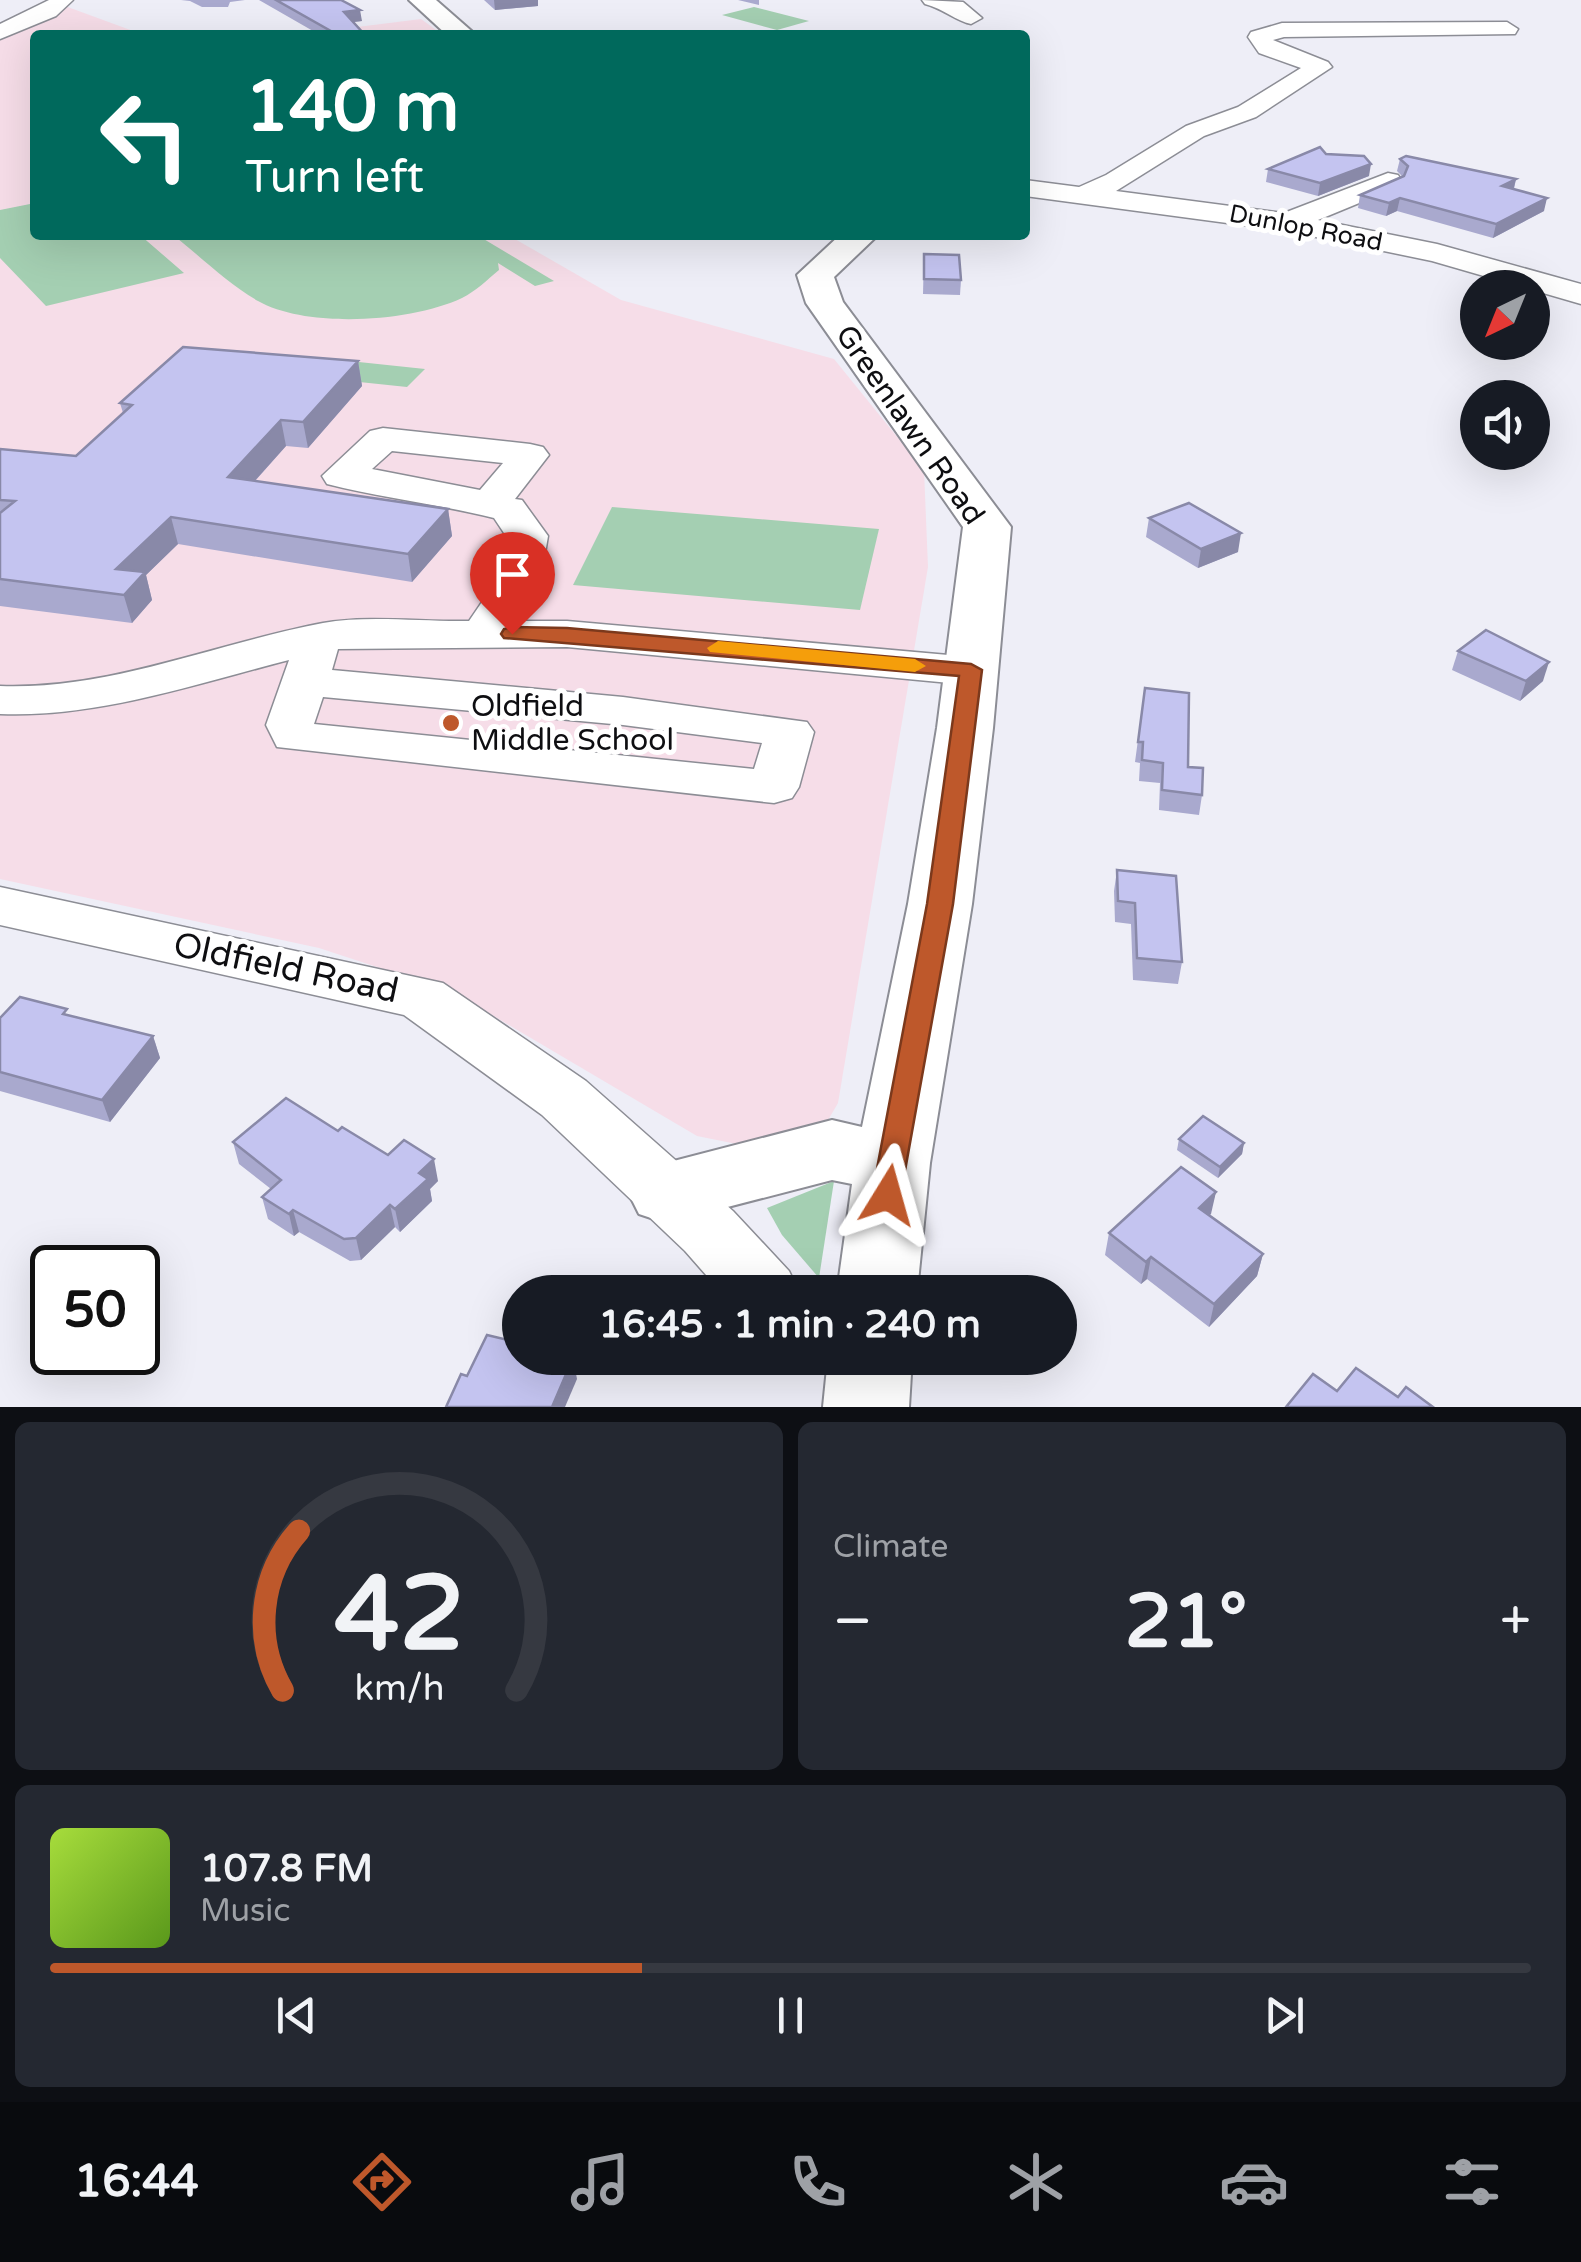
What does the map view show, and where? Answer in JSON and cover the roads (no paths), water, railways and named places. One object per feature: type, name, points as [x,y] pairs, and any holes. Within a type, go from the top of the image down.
[{"type":"main road","points":[[421,0],[458,30]]},
{"type":"main road","name":"Greenlawn Road","points":[[855,240],[815,275],[825,303],[986,527],[940,904],[892,1163],[879,1275]]},
{"type":"main road","points":[[666,1192],[832,1150],[892,1163]]},
{"type":"street","points":[[0,32],[48,12],[63,0]]},
{"type":"street","points":[[932,0],[956,6],[970,18]]},
{"type":"street","points":[[1082,196],[1116,180],[1195,130],[1247,112],[1320,67],[1267,48],[1258,37],[1282,30],[1507,29]]},
{"type":"street","points":[[1287,222],[1388,181]]},
{"type":"street","name":"Dunlop Road","points":[[1030,189],[1287,222],[1437,253],[1581,294]]},
{"type":"street","points":[[484,633],[520,577],[527,536],[508,509],[490,504]]},
{"type":"street","points":[[0,700],[29,701],[484,633],[567,634],[971,670]]},
{"type":"street","points":[[312,660],[624,711],[790,732],[774,787],[294,737],[290,724],[312,660]]},
{"type":"street","name":"Oldfield Road","points":[[0,906],[422,998],[564,1098],[709,1231],[749,1275]]},
{"type":"place","name":"Oldfield Middle School","points":[[451,723]]}]
